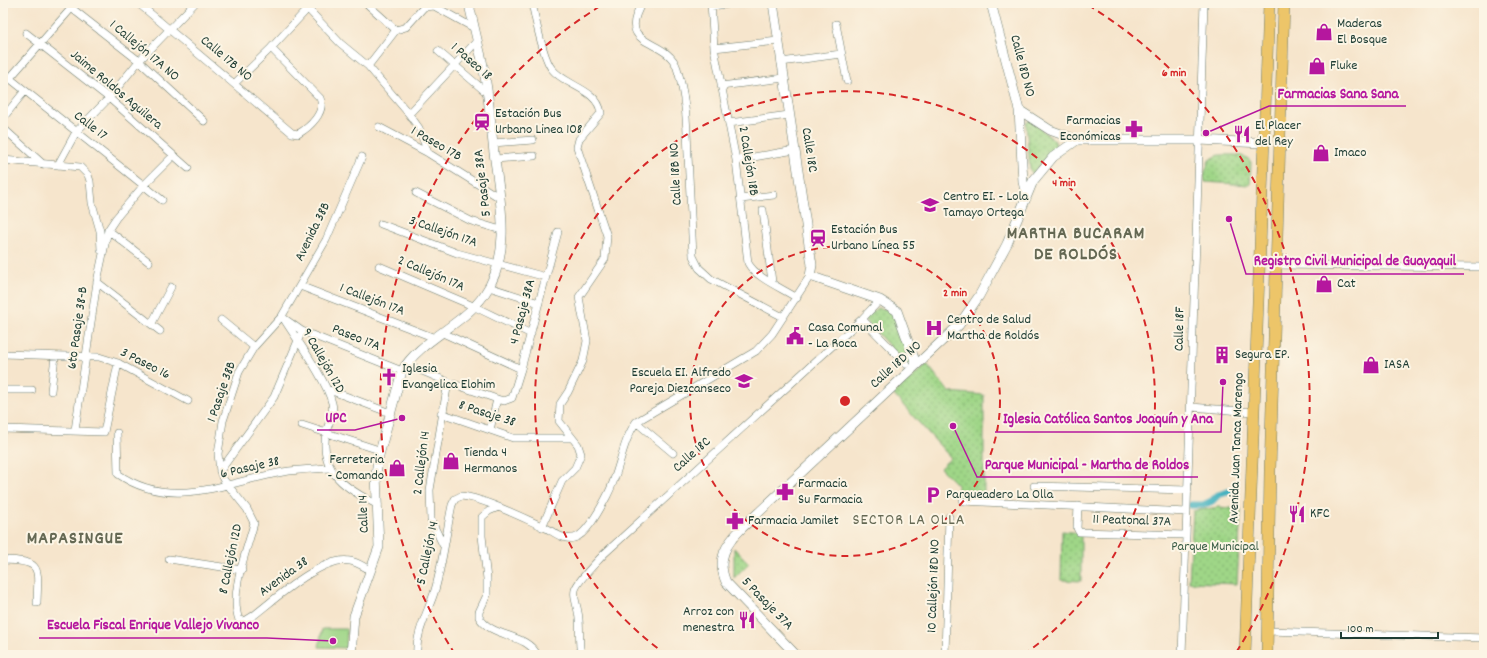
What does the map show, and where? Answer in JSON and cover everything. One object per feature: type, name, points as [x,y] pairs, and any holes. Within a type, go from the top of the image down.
[{"type":"main road","name":"Avenida Juan Tanca Marengo","points":[[1245,655],[1269,3]]},
{"type":"main road","points":[[1267,655],[1270,471],[1284,3]]},
{"type":"main road","points":[[1263,143],[1271,146],[1272,150],[1272,227],[1276,245]]},
{"type":"street","name":"1 Callejón 17A NO","points":[[65,3],[74,6],[139,61],[204,121]]},
{"type":"street","name":"Calle 17B NO","points":[[138,3],[235,83],[292,133],[298,134],[303,132],[321,112],[323,105],[320,98],[271,48]]},
{"type":"street","points":[[58,165],[76,132],[109,98],[139,61],[195,3]]},
{"type":"street","points":[[235,83],[271,48],[313,3]]},
{"type":"street","points":[[366,3],[396,30]]},
{"type":"street","name":"5 Pasaje 38A","points":[[404,367],[484,296],[495,277],[501,248],[503,214],[487,93],[474,28],[471,3]]},
{"type":"street","points":[[532,3],[538,31],[551,68],[591,96],[600,106],[601,113],[579,139],[577,148],[607,236],[605,259],[579,297],[588,341],[584,358],[568,392],[560,404],[559,421],[578,445],[581,454],[575,468],[562,481],[542,527]]},
{"type":"street","name":"Calle 18B NO","points":[[642,3],[637,11],[634,22],[635,31],[640,38],[668,53],[674,59],[678,69],[686,113],[693,256],[699,268],[711,279],[783,317]]},
{"type":"street","points":[[711,4],[738,3]]},
{"type":"street","name":"Calle 18C","points":[[636,422],[756,351],[772,334],[810,276],[812,265],[772,3]]},
{"type":"street","name":"Calle 18D NO","points":[[723,570],[725,547],[730,539],[959,325],[970,309],[1007,244],[1026,195],[1023,182],[1019,110],[991,3]]},
{"type":"street","name":"Calle 18F","points":[[1182,655],[1204,3]]},
{"type":"street","name":"2 Callejón 18B","points":[[711,4],[714,48],[736,160],[748,263],[752,271],[758,276],[772,282],[797,298]]},
{"type":"street","points":[[10,79],[74,6]]},
{"type":"street","points":[[368,66],[396,30],[406,27],[424,8],[429,6],[434,6],[474,28]]},
{"type":"street","points":[[308,9],[340,43],[368,66],[409,114],[420,128],[428,153]]},
{"type":"street","points":[[836,24],[847,81]]},
{"type":"street","name":"Jaime Roldos Aguilera","points":[[26,33],[109,98],[188,168]]},
{"type":"street","points":[[409,114],[477,41]]},
{"type":"street","points":[[714,48],[778,41]]},
{"type":"street","name":"1 Paseo 18","points":[[438,51],[487,93]]},
{"type":"street","points":[[781,62],[841,54]]},
{"type":"street","name":"Calle 17","points":[[3,74],[162,200]]},
{"type":"street","points":[[721,86],[784,78]]},
{"type":"street","points":[[3,118],[24,92]]},
{"type":"street","points":[[1019,110],[1050,130],[1077,140],[1199,140],[1263,143]]},
{"type":"street","points":[[729,123],[790,115]]},
{"type":"street","name":"1 Paseo 17B","points":[[379,127],[428,153],[500,198]]},
{"type":"street","points":[[3,128],[44,164]]},
{"type":"street","points":[[493,143],[533,140]]},
{"type":"street","points":[[1026,195],[1042,168],[1052,157],[1077,140]]},
{"type":"street","points":[[736,160],[795,150]]},
{"type":"street","points":[[149,262],[108,230],[116,218],[144,185],[173,156]]},
{"type":"street","points":[[495,159],[534,156]]},
{"type":"street","name":"Avenida 38B","points":[[282,316],[326,240],[362,157]]},
{"type":"street","points":[[3,160],[80,167],[88,175],[92,203],[100,231],[101,266]]},
{"type":"street","points":[[416,193],[471,221],[501,230]]},
{"type":"street","points":[[741,199],[774,195]]},
{"type":"street","points":[[763,210],[772,282]]},
{"type":"street","name":"3 Callejón 17A","points":[[381,224],[457,252],[546,277]]},
{"type":"street","name":"6to Pasaje 38-B","points":[[75,430],[98,282],[108,230]]},
{"type":"street","name":"4 Pasaje 38A","points":[[498,399],[504,401],[512,398],[531,334],[558,232]]},
{"type":"street","points":[[1276,265],[1484,267]]},
{"type":"street","name":"2 Callejón 17A","points":[[379,266],[474,306],[531,334]]},
{"type":"street","points":[[810,276],[880,300],[897,311],[916,364]]},
{"type":"street","points":[[98,282],[152,323],[160,331]]},
{"type":"street","name":"1 Callejón 17A","points":[[300,286],[439,336],[521,369]]},
{"type":"street","points":[[152,323],[171,287]]},
{"type":"street","points":[[489,287],[539,303]]},
{"type":"street","name":"Calle 18C","points":[[581,655],[578,644],[579,623],[574,598],[575,590],[579,583],[604,554],[862,319],[880,300]]},
{"type":"street","name":"Paseo 17A","points":[[282,316],[302,331],[498,399]]},
{"type":"street","name":"9 Callejón 12D","points":[[282,316],[327,389],[333,405],[332,415],[326,433],[325,454],[329,468]]},
{"type":"street","name":"1 Pasaje 38B","points":[[229,486],[223,479],[220,471],[218,454],[223,421],[240,372],[254,347],[282,316]]},
{"type":"street","points":[[862,319],[906,364]]},
{"type":"street","points":[[221,320],[254,347]]},
{"type":"street","points":[[220,471],[274,398],[302,331]]},
{"type":"street","name":"3 Paseo 16","points":[[3,354],[87,356],[118,362],[188,401]]},
{"type":"street","points":[[51,391],[55,356]]},
{"type":"street","points":[[3,429],[104,432],[118,362]]},
{"type":"street","name":"Calle 14","points":[[351,655],[354,616],[379,547],[376,475],[379,450],[404,367]]},
{"type":"street","name":"2 Callejón 14","points":[[443,546],[431,520],[430,490],[448,382]]},
{"type":"street","points":[[327,389],[390,413]]},
{"type":"street","points":[[3,390],[32,390]]},
{"type":"street","points":[[490,430],[498,399]]},
{"type":"street","points":[[1191,407],[1253,412]]},
{"type":"street","name":"8 Pasaje 38","points":[[442,413],[512,438],[572,438]]},
{"type":"street","points":[[537,655],[531,646],[487,626],[479,617],[479,612],[487,595],[487,579],[482,536],[482,517],[489,511],[496,508],[542,527],[565,539],[575,538],[588,528],[608,494],[628,433],[636,422],[673,454]]},
{"type":"street","points":[[302,425],[379,450]]},
{"type":"street","name":"6 Pasaje 38","points":[[117,433],[118,474],[131,484],[156,491],[179,493],[209,491],[284,472],[329,468]]},
{"type":"street","points":[[329,468],[353,492],[378,505]]},
{"type":"street","name":"8 Callejón 12D","points":[[229,486],[247,509],[254,522],[235,596],[236,612],[239,620]]},
{"type":"street","points":[[1034,486],[1188,490]]},
{"type":"street","name":"5 Callejón 14","points":[[417,655],[416,649],[422,626],[442,563],[443,546],[452,505],[455,499],[461,496],[466,496],[496,508]]},
{"type":"street","points":[[963,501],[1187,512]]},
{"type":"street","name":"11 Peatonal 37A","points":[[1078,506],[1077,530],[1086,533],[1186,535]]},
{"type":"street","name":"10 Callejón 18D NO","points":[[945,655],[949,518]]},
{"type":"street","points":[[169,559],[242,570]]},
{"type":"street","points":[[3,560],[25,561],[33,565],[38,573],[37,603]]},
{"type":"street","name":"Avenida 38","points":[[239,620],[245,621],[317,568],[338,560],[350,561],[370,570]]},
{"type":"street","name":"5 Pasaje 37A","points":[[723,570],[726,582],[796,655]]},
{"type":"street","points":[[1268,631],[1484,638]]},
{"type":"green space","points":[[1030,120],[1055,141],[1056,147],[1033,174],[1030,170],[1026,123]]},
{"type":"green space","points":[[1219,155],[1236,155],[1249,159],[1251,162],[1250,185],[1205,182],[1204,175],[1209,160]]},
{"type":"green space","points":[[877,308],[894,310],[913,361],[908,366],[864,319]]},
{"type":"green space","points":[[927,364],[949,392],[984,395],[984,499],[957,498],[957,485],[940,468],[951,458],[893,394]]},
{"type":"green space","name":"Parque Municipal","points":[[1219,507],[1241,509],[1237,584],[1189,582],[1193,511]]},
{"type":"green space","points":[[1062,531],[1081,533],[1081,581],[1061,580]]},
{"type":"green space","points":[[734,548],[749,563],[734,578]]},
{"type":"green space","points":[[322,629],[347,629],[346,648],[319,647]]},
{"type":"waterway","points":[[1191,505],[1203,505],[1212,501],[1218,495],[1231,491]]},
{"type":"place","name":"Maderas El Bosque","points":[[1324,32]]},
{"type":"place","name":"Fluke","points":[[1317,66]]},
{"type":"place","name":"Estación Bus Urbano Linea 108","points":[[482,122]]},
{"type":"place","name":"Farmacias Económicas","points":[[1134,129]]},
{"type":"place","name":"Farmacias Sana Sana","points":[[1206,133]]},
{"type":"place","name":"El Placer del Rey","points":[[1242,134]]},
{"type":"place","name":"Imaco","points":[[1321,153]]},
{"type":"place","name":"Centro EI. - Lola Tamayo Ortega","points":[[930,205]]},
{"type":"place","name":"Registro Civil Municipal de Guayaquil","points":[[1229,219]]},
{"type":"place","name":"Estación Bus Urbano Línea 55","points":[[818,238]]},
{"type":"place","name":"Cat","points":[[1324,284]]},
{"type":"place","name":"Centro de Salud Martha de Roldós","points":[[934,328]]},
{"type":"place","name":"Casa Comunal - La Roca","points":[[795,336]]},
{"type":"place","name":"Segura EP.","points":[[1222,355]]},
{"type":"place","name":"IASA","points":[[1371,365]]},
{"type":"place","name":"Iglesia Evangelica Elohim","points":[[389,377]]},
{"type":"place","name":"Escuela EI. Alfredo Pareja Diezcanseco","points":[[744,381]]},
{"type":"place","name":"Iglesia Católica Santos Joaquín y Ana","points":[[1223,382]]},
{"type":"place","name":"UPC","points":[[402,418]]},
{"type":"place","name":"Parque Municipal - Martha de Roldos","points":[[953,426]]},
{"type":"place","name":"Tienda 4 Hermanos","points":[[451,461]]},
{"type":"place","name":"Ferreteria - Comando","points":[[397,468]]},
{"type":"place","name":"Farmacia Su Farmacia","points":[[785,492]]},
{"type":"place","name":"Parqueadero La Olla","points":[[933,495]]},
{"type":"place","name":"KFC","points":[[1297,514]]},
{"type":"place","name":"Farmacia Jamilet","points":[[735,521]]},
{"type":"place","name":"Arroz con menestra","points":[[747,620]]},
{"type":"place","name":"Escuela Fiscal Enrique Vallejo Vivanco","points":[[333,641]]},
{"type":"district","name":"MARTHA BUCARAM DE ROLDÓS","points":[[1076,244]]},
{"type":"district","name":"SECTOR LA OLLA","points":[[909,520]]},
{"type":"district","name":"MAPASINGUE","points":[[75,539]]}]
